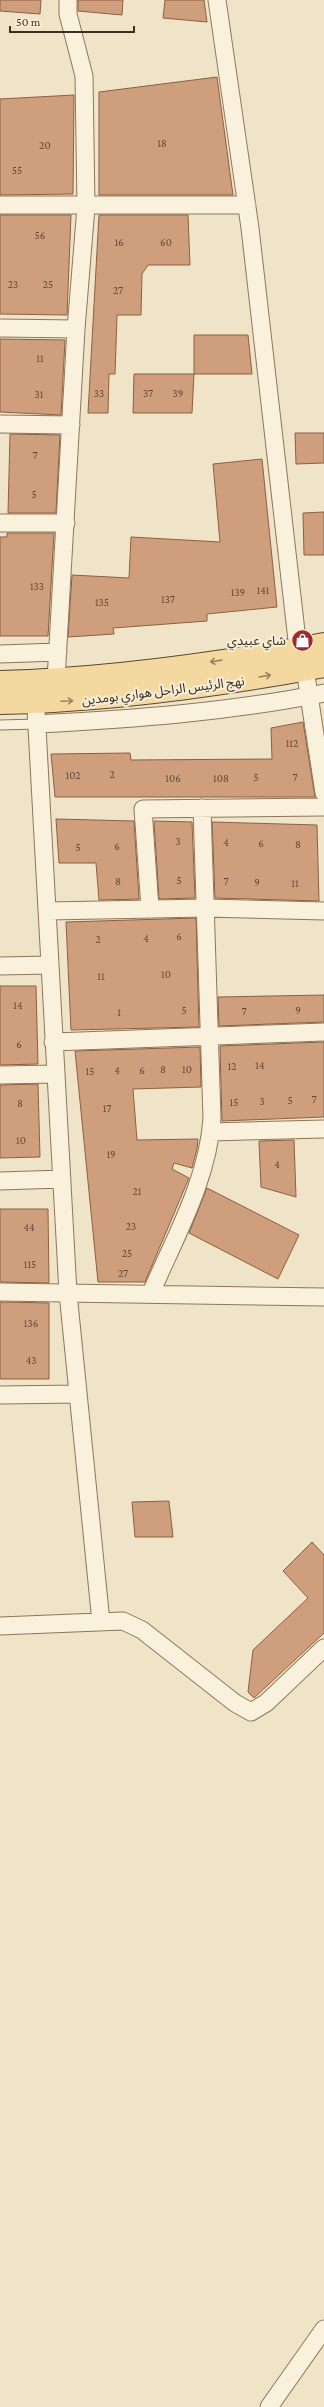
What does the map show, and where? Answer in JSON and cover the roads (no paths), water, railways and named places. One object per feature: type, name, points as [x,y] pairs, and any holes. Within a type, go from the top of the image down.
[{"type":"main road","name":"نهج الرئيس الراحل هواري بومدين","points":[[0,682],[56,680],[154,670],[324,644]]},
{"type":"main road","name":"نهج الرئيس الراحل هواري بومدين","points":[[0,704],[36,713],[314,668]]},
{"type":"street","points":[[56,680],[76,329],[86,207],[84,76],[68,14],[68,0]]},
{"type":"street","points":[[217,0],[247,205],[298,649]]},
{"type":"street","points":[[0,205],[86,207],[247,205]]},
{"type":"street","points":[[0,328],[76,329]]},
{"type":"street","points":[[0,424],[71,424]]},
{"type":"street","points":[[0,523],[66,523]]},
{"type":"street","points":[[0,654],[58,652]]},
{"type":"street","points":[[314,668],[324,793]]},
{"type":"street","points":[[34,681],[37,762],[48,911],[53,1042],[68,1293],[101,1622]]},
{"type":"street","points":[[36,713],[181,715],[233,710],[316,694]]},
{"type":"street","points":[[150,908],[143,808],[324,807]]},
{"type":"street","points":[[151,1293],[199,1181],[211,1132],[202,808]]},
{"type":"street","points":[[48,911],[150,908],[324,911]]},
{"type":"street","points":[[0,966],[49,965]]},
{"type":"street","points":[[53,1042],[324,1032]]},
{"type":"street","points":[[0,1075],[56,1074]]},
{"type":"street","points":[[211,1132],[324,1129]]},
{"type":"street","points":[[0,1181],[62,1179]]},
{"type":"street","points":[[0,1292],[151,1293],[324,1297]]},
{"type":"street","points":[[0,1395],[78,1394]]},
{"type":"street","points":[[0,1626],[123,1621],[142,1630],[235,1703],[251,1712],[266,1703],[324,1648]]},
{"type":"street","points":[[269,2407],[324,2329]]},
{"type":"lane","points":[[0,725],[36,713]]},
{"type":"place","name":"شاي عبيدي","points":[[302,640]]}]
